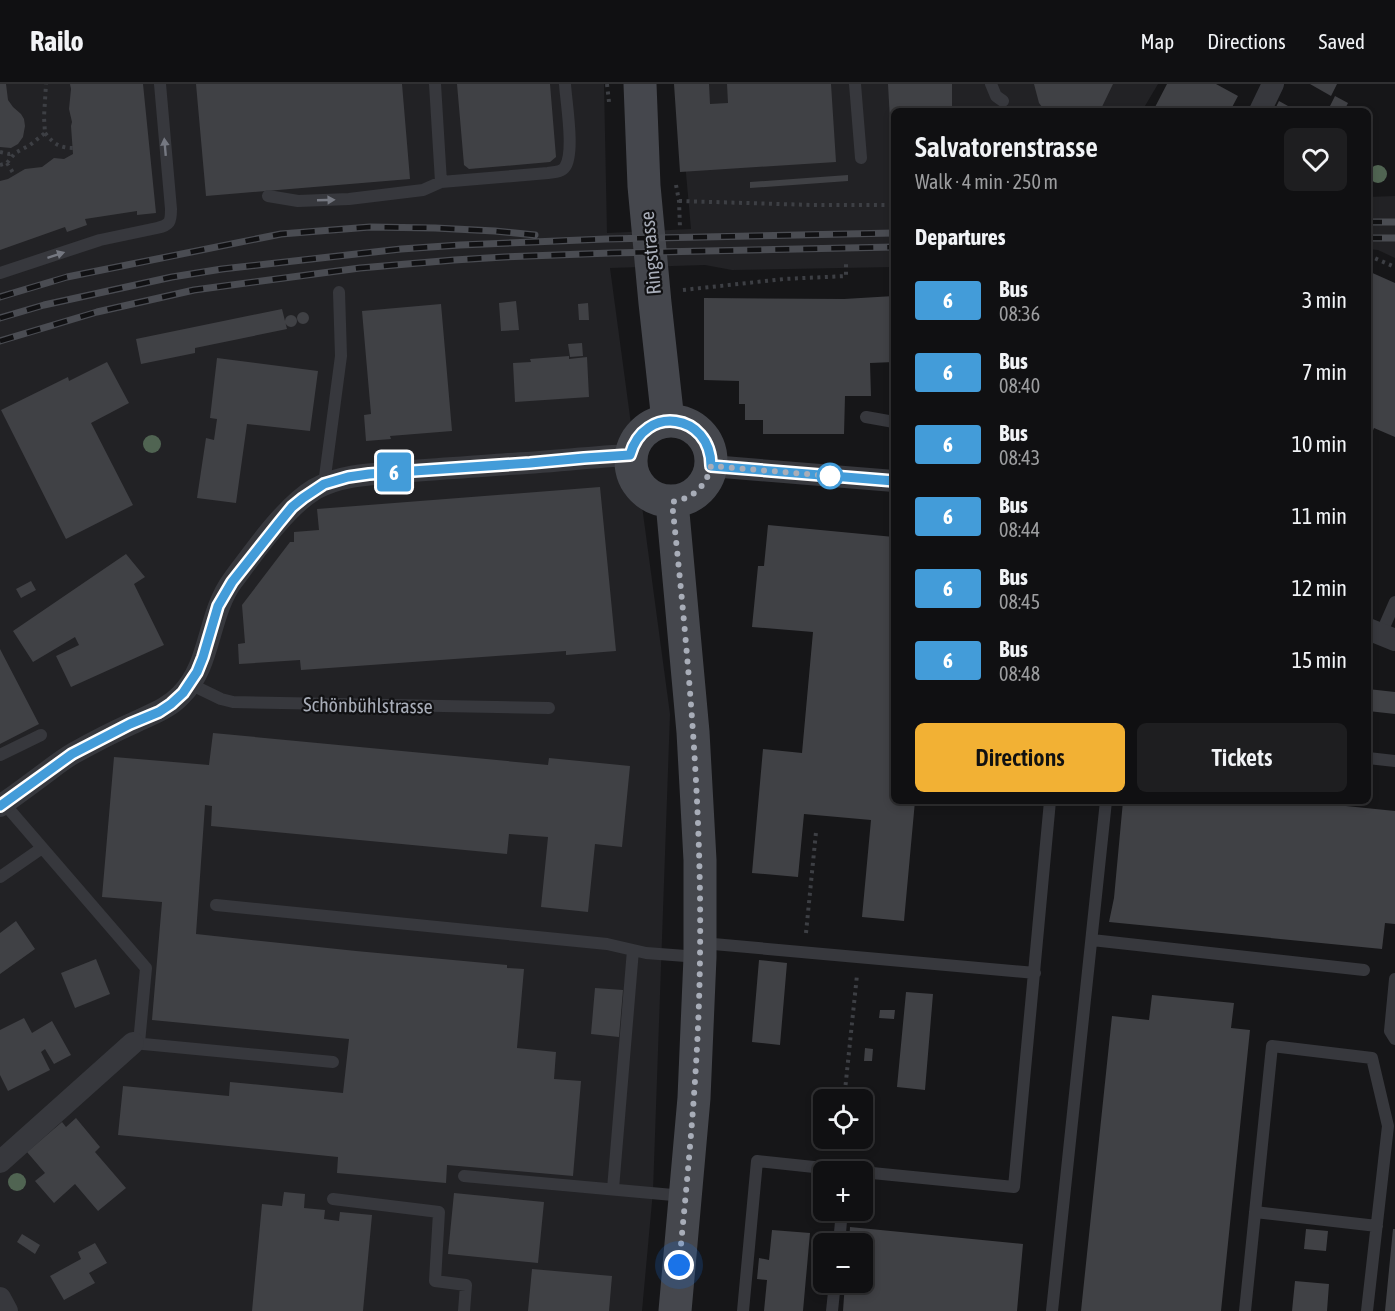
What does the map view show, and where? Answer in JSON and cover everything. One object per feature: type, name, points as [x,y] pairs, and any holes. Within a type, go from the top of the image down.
[{"type":"main road","name":"Ringstrasse","points":[[640,84],[644,186],[668,421]]},
{"type":"main road","points":[[668,421],[685,424],[700,434],[709,449],[711,466],[709,475],[698,491],[691,497],[672,502],[653,498],[644,492],[633,475],[630,465],[630,455],[643,432],[651,426],[668,421]]},
{"type":"main road","points":[[672,502],[693,732],[700,860],[700,950],[694,1098],[675,1311]]},
{"type":"street","points":[[1262,108],[1274,84]]},
{"type":"street","points":[[1,803],[72,754],[130,724],[159,712],[183,693],[203,657],[218,606],[232,582],[292,507],[324,484],[369,474],[630,455]]},
{"type":"street","points":[[711,466],[891,481]]},
{"type":"street","points":[[0,1162],[136,1043]]},
{"type":"street","points":[[0,1298],[6,1311]]},
{"type":"lane","points":[[0,273],[100,240],[157,228],[169,223],[171,209],[160,84]]},
{"type":"lane","points":[[435,84],[441,182]]},
{"type":"lane","points":[[268,196],[298,201],[350,199],[423,190],[441,182],[548,174],[561,171],[569,158],[570,146],[565,84]]},
{"type":"lane","points":[[855,84],[861,158]]},
{"type":"lane","points":[[991,84],[996,96],[1002,101]]},
{"type":"lane","points":[[324,484],[341,356],[339,292]]},
{"type":"lane","points":[[866,417],[891,421]]},
{"type":"lane","points":[[1381,635],[1395,602]]},
{"type":"lane","name":"Schönbühlstrasse","points":[[190,684],[221,699],[233,702],[549,708]]},
{"type":"lane","points":[[0,755],[41,735]]},
{"type":"lane","points":[[1371,758],[1395,761]]},
{"type":"lane","points":[[1,803],[146,968],[136,1043],[333,1062]]},
{"type":"lane","points":[[873,1173],[1014,1188],[1050,804]]},
{"type":"lane","points":[[1052,1311],[1106,804]]},
{"type":"lane","points":[[0,877],[42,848]]},
{"type":"lane","points":[[216,905],[607,944],[646,953],[700,950],[804,952],[1035,973]]},
{"type":"lane","points":[[1092,940],[1364,970]]},
{"type":"lane","points":[[613,1189],[633,950]]},
{"type":"lane","points":[[1395,979],[1390,1031],[1395,1039]]},
{"type":"lane","points":[[1245,1311],[1272,1046],[1372,1058],[1388,1126],[1367,1311]]},
{"type":"lane","points":[[743,1311],[757,1161],[813,1167]]},
{"type":"lane","points":[[464,1176],[685,1196]]},
{"type":"lane","points":[[333,1199],[439,1212],[435,1281],[466,1285],[464,1311]]},
{"type":"lane","points":[[1255,1212],[1377,1226]]},
{"type":"lane","points":[[832,1311],[834,1293]]},
{"type":"path","points":[[46,84],[45,133],[63,148],[74,148]]},
{"type":"path","points":[[0,152],[15,153],[30,146],[45,133]]},
{"type":"path","points":[[0,165],[7,164],[15,153]]},
{"type":"path","points":[[7,164],[15,176]]},
{"type":"path","points":[[679,201],[891,205]]},
{"type":"path","points":[[1371,257],[1395,267]]},
{"type":"path","points":[[683,290],[784,279],[846,276],[846,261]]},
{"type":"path","points":[[804,952],[816,832]]},
{"type":"path","points":[[845,1089],[859,957]]},
{"type":"shaded area","points":[[0,84],[604,84],[607,233],[691,229],[678,84],[1158,84],[1144,108],[891,108],[891,267],[732,270],[705,265],[610,268],[670,714],[653,1191],[642,1311],[0,1311]]},
{"type":"shaded area","points":[[1395,196],[1395,258],[1371,249],[1371,197]]},
{"type":"building","points":[[0,84],[6,84],[8,100],[24,119],[23,137],[11,148],[0,147]]},
{"type":"building","points":[[70,84],[143,84],[156,213],[137,215],[137,211],[85,219],[87,225],[67,232],[65,227],[0,250],[0,181],[25,169],[42,167],[54,158],[64,159],[73,154],[72,122],[69,109]]},
{"type":"building","points":[[196,84],[402,84],[410,179],[206,196]]},
{"type":"building","points":[[457,84],[550,84],[556,157],[550,162],[469,169],[464,165]]},
{"type":"building","points":[[674,84],[709,84],[710,104],[728,103],[727,84],[831,84],[836,162],[680,172]]},
{"type":"building","points":[[888,84],[952,84],[952,108],[891,108],[891,139]]},
{"type":"building","points":[[1034,84],[1113,84],[1101,108],[1043,108],[1039,103]]},
{"type":"building","points":[[1167,84],[1216,84],[1238,96],[1232,108],[1155,108]]},
{"type":"building","points":[[1310,84],[1337,84],[1331,96]]},
{"type":"building","points":[[1335,96],[1348,103],[1346,108],[1329,108]]},
{"type":"building","points":[[1279,101],[1292,108],[1276,108]]},
{"type":"building","points":[[848,175],[848,181],[750,188],[750,182]]},
{"type":"building","points":[[1371,272],[1395,283],[1395,437],[1374,428],[1371,436]]},
{"type":"building","points":[[891,296],[891,362],[870,363],[871,396],[845,396],[844,434],[763,434],[763,420],[745,420],[745,404],[739,404],[739,381],[704,380],[704,298],[844,299]]},
{"type":"building","points":[[516,301],[519,330],[501,331],[499,303]]},
{"type":"building","points":[[588,303],[589,320],[579,320],[578,304]]},
{"type":"building","points":[[441,304],[452,431],[390,436],[391,439],[366,441],[364,415],[371,414],[362,311]]},
{"type":"building","points":[[282,309],[287,329],[195,348],[195,353],[141,364],[136,339]]},
{"type":"building","points":[[303,312],[309,318],[303,324],[297,318]]},
{"type":"building","points":[[291,315],[297,321],[291,327],[285,321]]},
{"type":"building","points":[[582,343],[583,356],[570,357],[568,344]]},
{"type":"building","points":[[569,356],[569,359],[587,357],[589,397],[515,402],[513,363],[531,362],[530,359]]},
{"type":"building","points":[[217,358],[318,371],[310,431],[247,424],[236,503],[197,498],[206,438],[214,440],[217,419],[210,418]]},
{"type":"building","points":[[107,362],[129,403],[91,423],[133,505],[66,539],[1,410],[68,377],[69,381]]},
{"type":"building","points":[[600,487],[616,651],[566,655],[566,651],[301,670],[300,660],[239,664],[238,644],[245,643],[242,605],[290,542],[294,542],[294,532],[319,530],[317,509]]},
{"type":"building","points":[[768,525],[891,537],[891,804],[915,804],[904,921],[862,917],[871,820],[804,814],[798,877],[752,873],[763,749],[802,753],[813,632],[752,627],[758,566],[764,566]]},
{"type":"building","points":[[126,554],[145,577],[134,584],[164,645],[71,687],[56,656],[79,645],[75,637],[33,662],[13,631]]},
{"type":"building","points":[[31,581],[36,590],[21,598],[16,589]]},
{"type":"building","points":[[0,649],[39,724],[0,744]]},
{"type":"building","points":[[1371,689],[1395,692],[1395,714],[1371,711]]},
{"type":"building","points":[[213,733],[548,765],[549,758],[630,766],[622,847],[595,844],[588,912],[541,907],[548,837],[509,834],[507,854],[211,826],[212,806],[205,805],[196,934],[507,965],[507,968],[524,969],[517,1048],[556,1052],[554,1079],[581,1081],[573,1176],[447,1165],[446,1183],[337,1173],[338,1157],[118,1135],[123,1086],[229,1096],[230,1082],[343,1093],[349,1039],[152,1020],[162,902],[102,897],[114,757],[209,765]]},
{"type":"building","points":[[1123,804],[1326,804],[1395,811],[1395,924],[1385,923],[1382,949],[1109,922],[1114,898]]},
{"type":"building","points":[[16,921],[35,949],[0,974],[0,933]]},
{"type":"building","points":[[96,959],[110,994],[75,1008],[61,973]]},
{"type":"building","points":[[759,960],[787,963],[780,1045],[752,1042]]},
{"type":"building","points":[[595,988],[623,990],[619,1037],[591,1034]]},
{"type":"building","points":[[906,992],[933,994],[925,1090],[897,1087]]},
{"type":"building","points":[[1152,995],[1234,1003],[1231,1028],[1250,1030],[1221,1311],[1081,1311],[1112,1016],[1149,1020]]},
{"type":"building","points":[[880,1010],[895,1010],[894,1019],[879,1018]]},
{"type":"building","points":[[24,1018],[32,1033],[52,1021],[71,1055],[54,1064],[45,1049],[41,1052],[50,1070],[8,1091],[0,1075],[0,1030]]},
{"type":"building","points":[[865,1048],[873,1049],[872,1061],[864,1061]]},
{"type":"building","points":[[76,1118],[100,1147],[95,1152],[126,1188],[98,1211],[75,1184],[54,1203],[35,1181],[45,1173],[27,1152],[62,1122],[66,1127]]},
{"type":"building","points":[[284,1192],[305,1194],[304,1208],[325,1210],[324,1219],[339,1221],[340,1212],[372,1215],[363,1311],[252,1311],[262,1204],[282,1206]]},
{"type":"building","points":[[454,1193],[544,1202],[538,1263],[448,1254]]},
{"type":"building","points":[[850,1227],[1023,1244],[1017,1311],[843,1311],[844,1293],[873,1293],[873,1233],[850,1233]]},
{"type":"building","points":[[1306,1229],[1328,1231],[1326,1251],[1304,1249]]},
{"type":"building","points":[[1393,1229],[1395,1229],[1395,1311],[1385,1311]]},
{"type":"building","points":[[772,1230],[810,1233],[803,1311],[764,1311],[767,1280],[757,1279],[759,1258],[769,1260]]},
{"type":"building","points":[[22,1234],[40,1245],[35,1254],[17,1242]]},
{"type":"building","points":[[95,1243],[107,1263],[89,1273],[95,1283],[64,1300],[50,1276],[81,1259],[78,1252]]},
{"type":"building","points":[[532,1269],[612,1276],[609,1311],[528,1311]]},
{"type":"building","points":[[1295,1281],[1329,1284],[1327,1311],[1292,1311]]},
{"type":"railway","points":[[1371,222],[1395,222]]},
{"type":"railway","points":[[0,297],[67,277],[281,234],[370,227],[435,228],[535,235]]},
{"type":"railway","points":[[0,318],[44,305],[172,277],[222,269],[401,249],[606,239],[891,233]]},
{"type":"railway","points":[[1371,238],[1395,238]]},
{"type":"railway","points":[[0,341],[97,312],[194,290],[360,268],[504,257],[891,247]]},
{"type":"bus line","name":"6","points":[[0,806],[72,754],[130,724],[159,712],[183,693],[197,672],[218,606],[232,582],[292,507],[324,484],[369,474],[630,455],[643,432],[651,426],[668,421],[685,424],[700,434],[709,449],[711,466],[891,481]]},
{"type":"route","points":[[679,1265],[694,1098],[698,1024],[700,860],[693,732],[672,502],[691,497],[698,491],[709,475],[711,466],[842,477],[830,476]]}]
